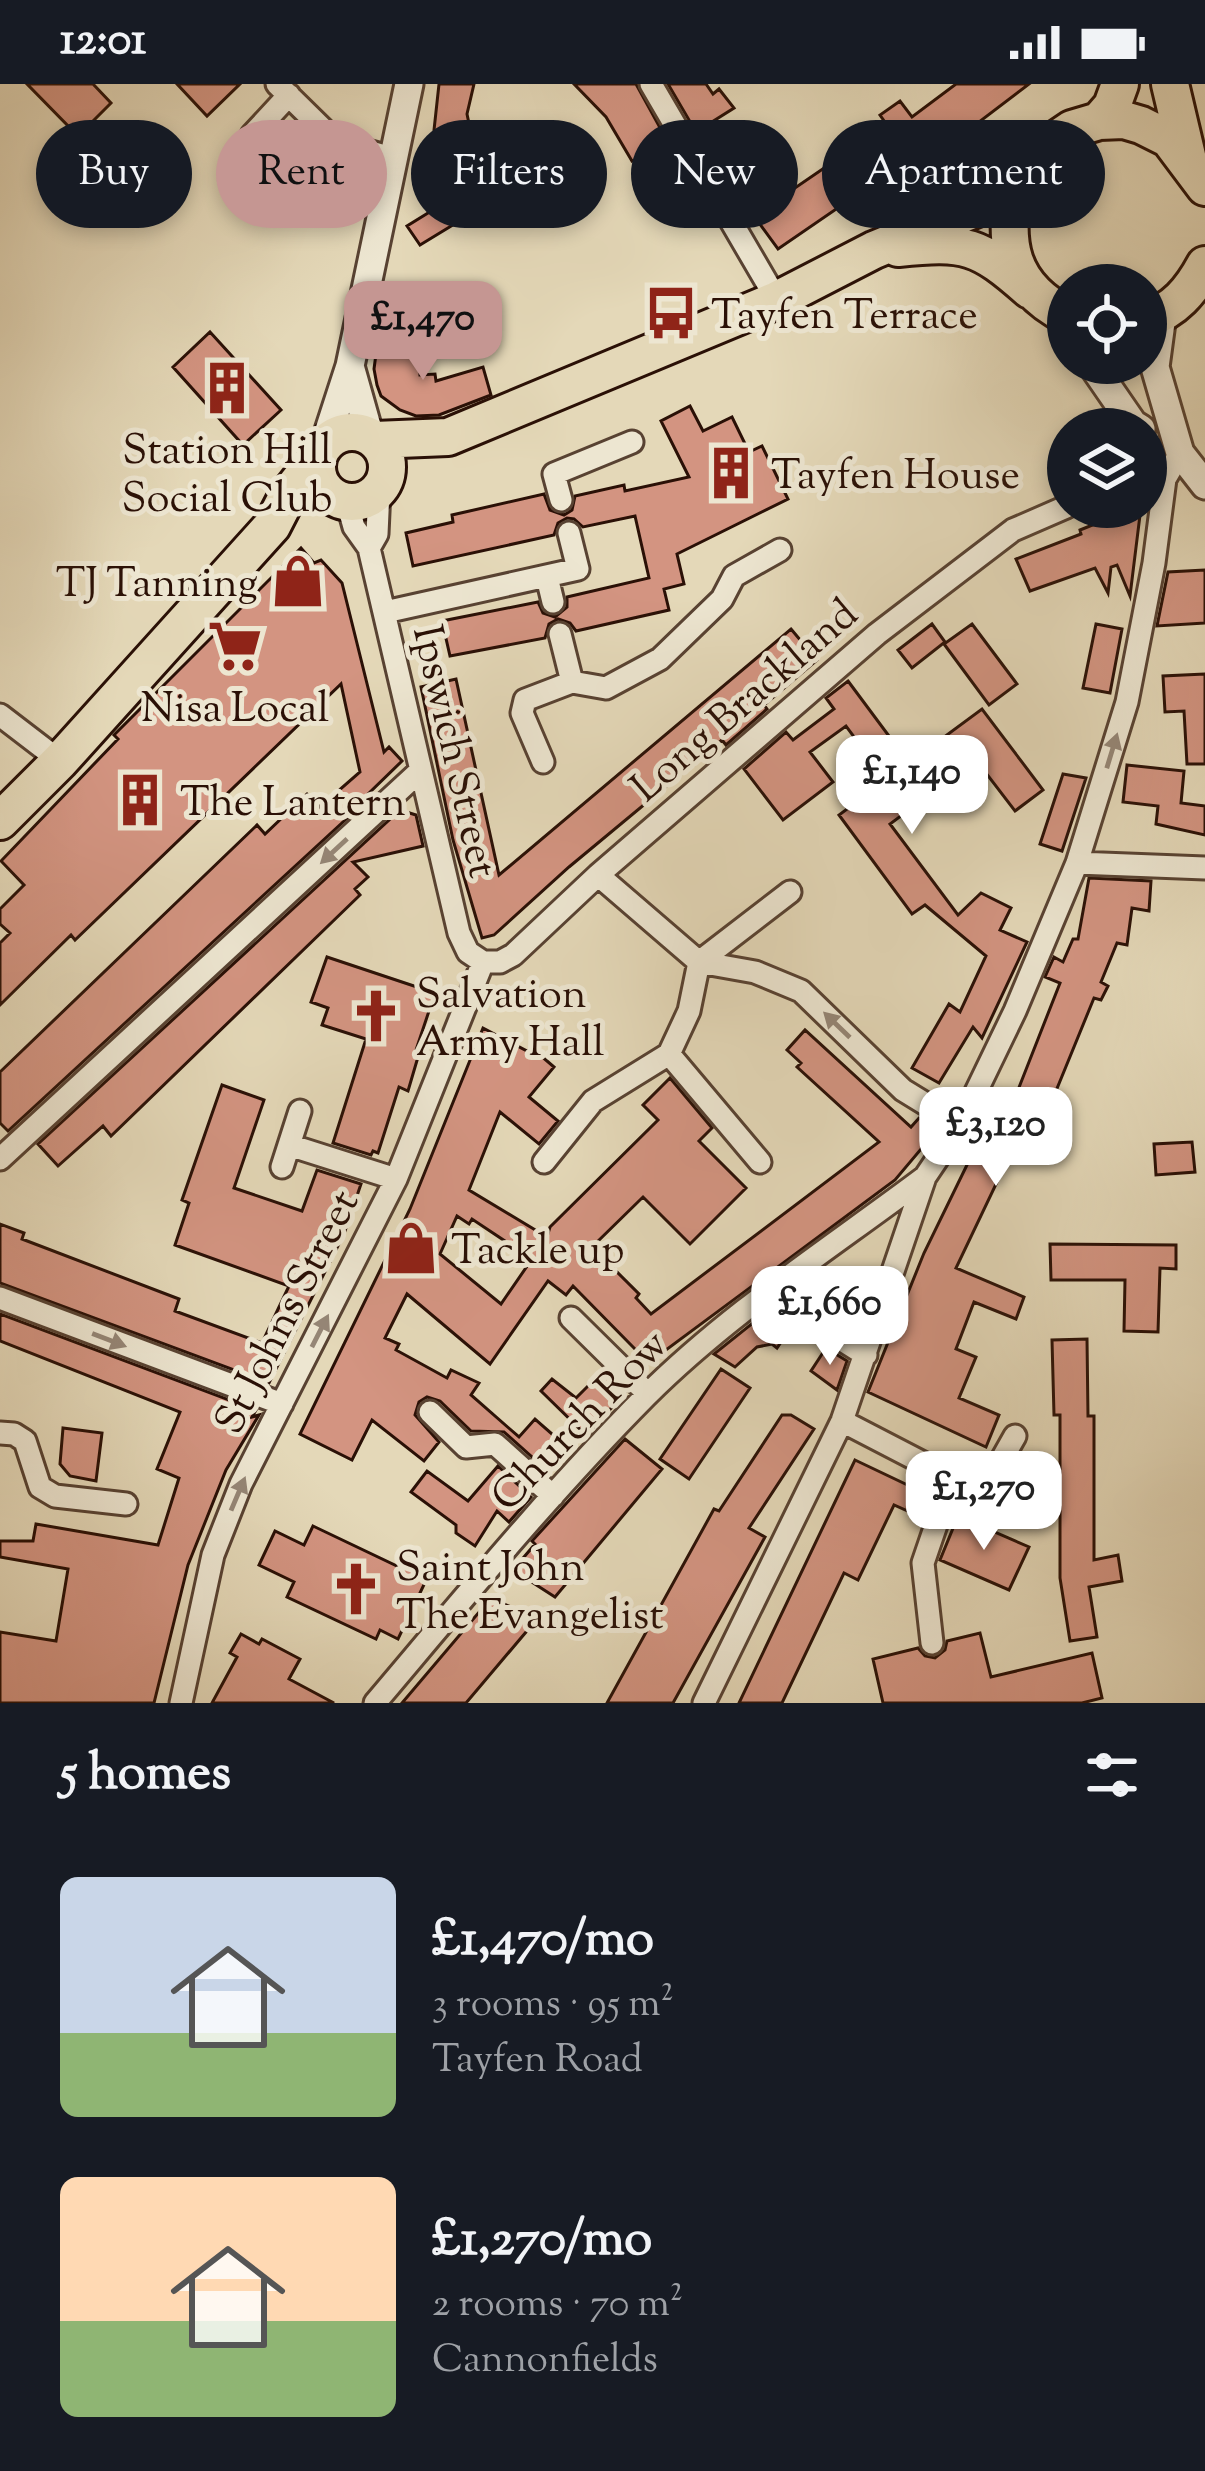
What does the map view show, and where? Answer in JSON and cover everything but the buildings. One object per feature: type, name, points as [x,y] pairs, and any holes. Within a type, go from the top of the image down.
[{"type":"main road","points":[[1102,120],[1120,84]]},
{"type":"main road","points":[[1170,84],[1201,180]]},
{"type":"main road","points":[[1105,122],[1124,120],[1169,139],[1201,180]]},
{"type":"main road","points":[[0,821],[272,526],[290,491],[321,451],[343,433],[372,438],[448,437],[777,300],[927,228]]},
{"type":"main road","points":[[1008,228],[1011,255],[1047,301]]},
{"type":"main road","points":[[874,250],[933,244],[972,249],[992,256],[1047,304]]},
{"type":"main road","points":[[1167,309],[1185,297],[1202,274]]},
{"type":"main road","points":[[272,526],[363,493],[440,452],[448,437]]},
{"type":"main road","points":[[363,493],[386,458],[372,438]]},
{"type":"main road","points":[[321,451],[319,479],[325,489],[363,493]]},
{"type":"street","points":[[321,451],[350,366],[409,84]]},
{"type":"street","points":[[651,84],[777,300]]},
{"type":"street","points":[[262,120],[283,90],[314,120]]},
{"type":"street","points":[[387,157],[392,158]]},
{"type":"street","points":[[350,366],[372,438]]},
{"type":"street","points":[[704,1703],[842,1420],[925,1177],[960,1125],[1077,863],[1127,702],[1165,479],[1180,453],[1160,384]]},
{"type":"street","points":[[561,500],[554,474],[632,442]]},
{"type":"street","points":[[1167,445],[1180,453],[1205,485]]},
{"type":"street","name":"Ipswich Street","points":[[363,493],[377,534],[369,548]]},
{"type":"street","name":"Ipswich Street","points":[[363,493],[354,527],[369,548],[459,933],[468,952],[483,962]]},
{"type":"street","name":"Long Brackland","points":[[483,962],[500,962],[513,955],[598,875],[877,634],[1013,530],[1047,515]]},
{"type":"street","points":[[385,612],[578,569],[569,533]]},
{"type":"street","points":[[543,761],[522,713],[525,700],[572,682],[606,688],[660,659],[722,599],[734,576],[780,550]]},
{"type":"street","points":[[547,578],[553,602]]},
{"type":"street","points":[[560,634],[572,682]]},
{"type":"street","points":[[0,716],[60,760]]},
{"type":"street","points":[[0,1159],[420,772]]},
{"type":"street","points":[[1077,863],[1205,868]]},
{"type":"street","points":[[598,875],[699,962],[755,972],[801,991],[903,1090],[960,1125]]},
{"type":"street","points":[[544,1162],[593,1101],[669,1054],[689,1012],[699,962],[790,892]]},
{"type":"street","name":"St Johns Street","points":[[181,1703],[213,1555],[241,1484],[396,1179],[483,962]]},
{"type":"street","points":[[669,1054],[760,1162]]},
{"type":"street","points":[[281,1167],[300,1112]]},
{"type":"street","points":[[289,1144],[396,1179]]},
{"type":"street","name":"Church Row","points":[[375,1703],[553,1496],[648,1394],[769,1294],[925,1177]]},
{"type":"street","points":[[769,1294],[866,1355]]},
{"type":"street","points":[[0,1298],[281,1404]]},
{"type":"street","points":[[571,1318],[648,1394]]},
{"type":"street","points":[[430,1412],[466,1448],[495,1444],[553,1496]]},
{"type":"street","points":[[842,1420],[984,1491],[1015,1436]]},
{"type":"street","points":[[0,1433],[25,1441],[40,1487],[55,1496],[126,1504]]},
{"type":"street","points":[[932,1642],[923,1563],[952,1478]]},
{"type":"place","name":"Tayfen Terrace","points":[[671,313]]},
{"type":"place","name":"Station Hill Social Club","points":[[227,388]]},
{"type":"place","name":"Tayfen House","points":[[731,473]]},
{"type":"place","name":"TJ Tanning","points":[[298,581]]},
{"type":"place","name":"Nisa Local","points":[[235,646]]},
{"type":"place","name":"The Lantern","points":[[140,800]]},
{"type":"place","name":"Salvation Army Hall","points":[[376,1016]]},
{"type":"place","name":"Tackle up","points":[[411,1248]]},
{"type":"place","name":"Saint John The Evangelist","points":[[356,1589]]}]
